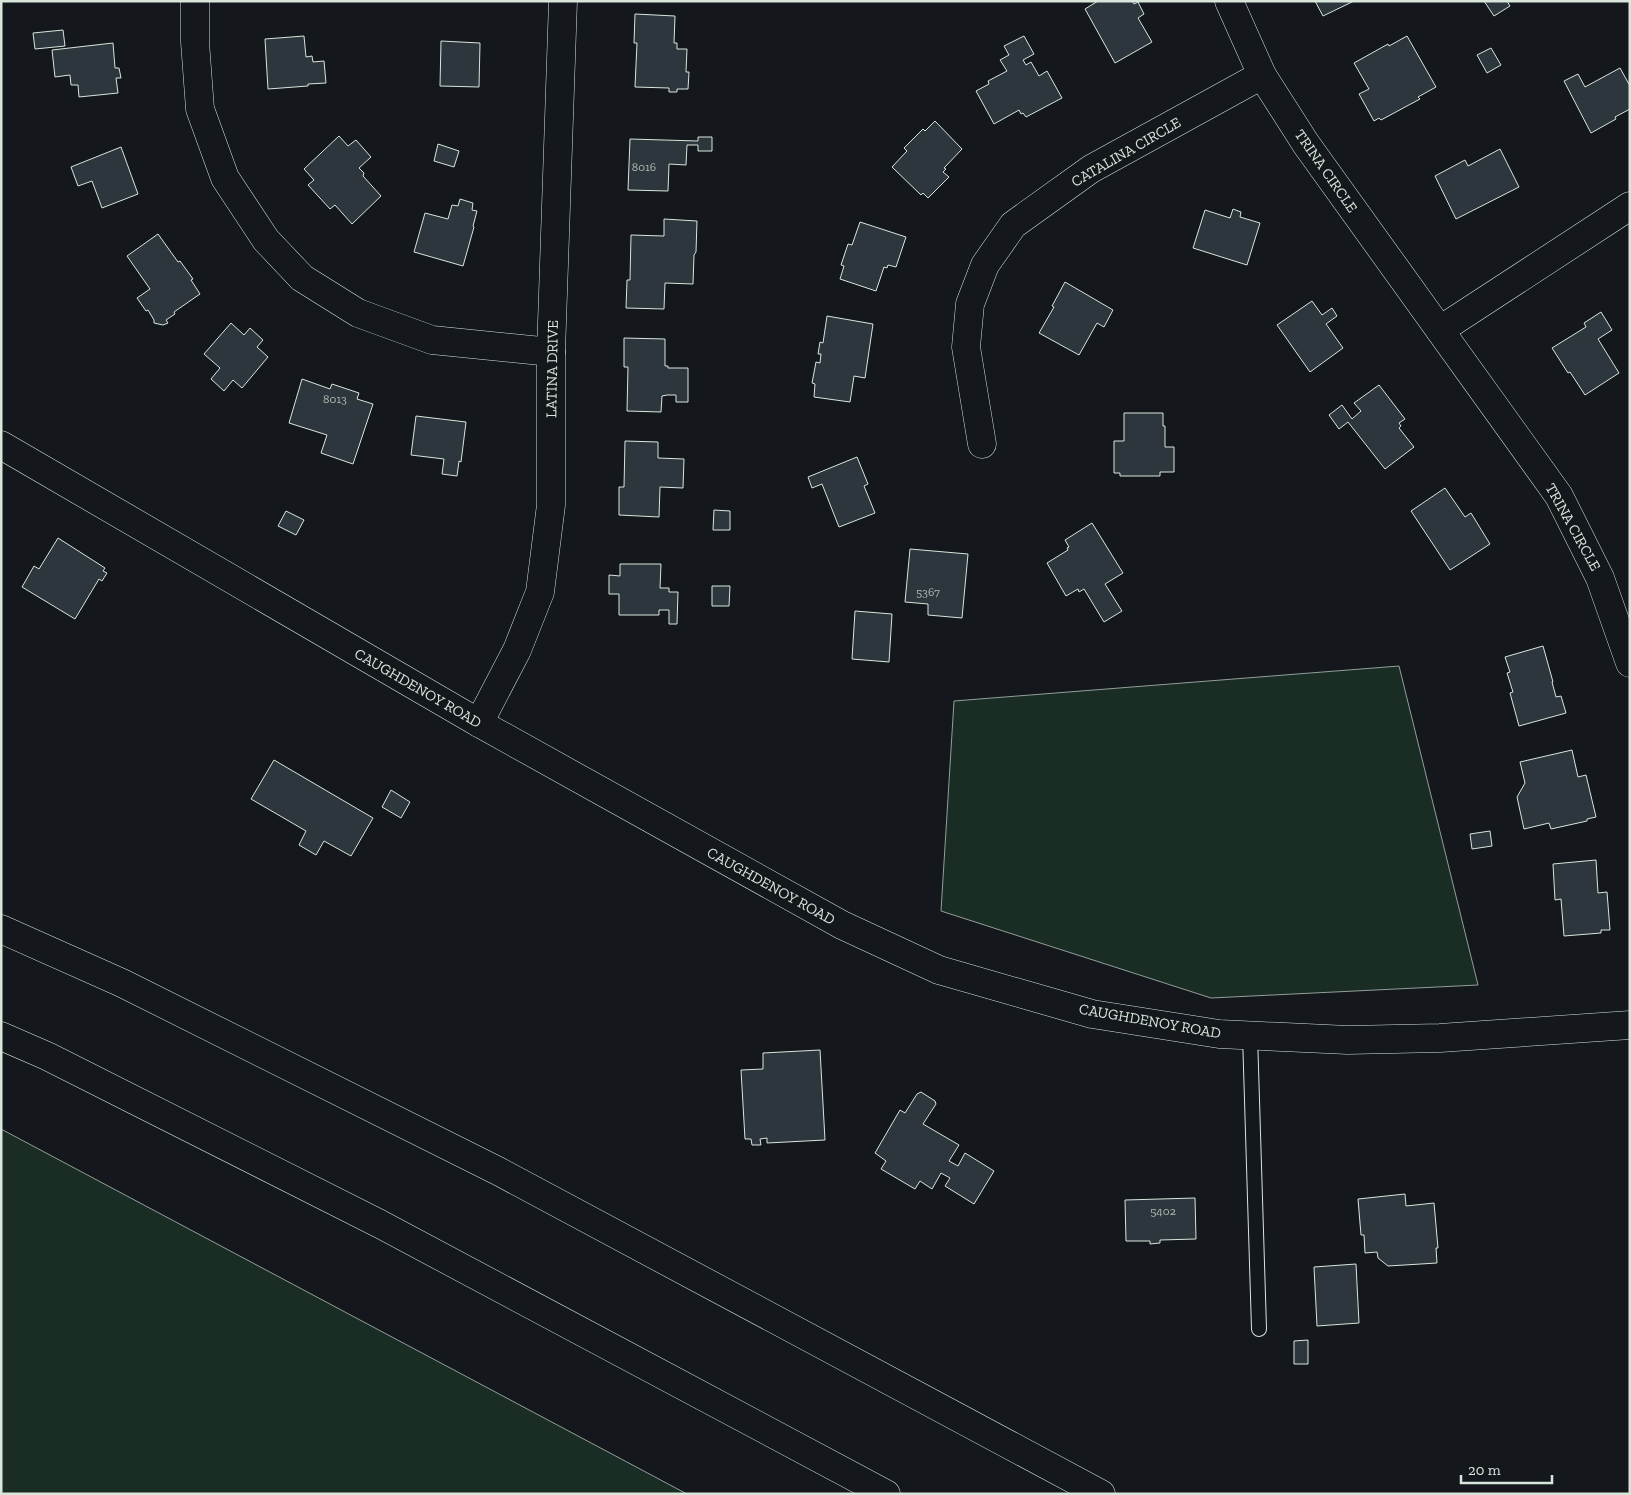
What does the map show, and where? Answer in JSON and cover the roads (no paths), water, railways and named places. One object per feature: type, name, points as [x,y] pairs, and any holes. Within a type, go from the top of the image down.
[{"type":"main road","points":[[195,1],[195,42],[200,109],[225,178],[266,240],[302,278],[358,314],[432,340],[551,352]]},
{"type":"main road","name":"LATINA DRIVE","points":[[479,723],[517,650],[540,592],[551,505],[551,352],[563,1]]},
{"type":"main road","name":"TRINA CIRCLE","points":[[1229,1],[1262,75],[1306,144],[1559,496],[1600,578],[1630,662]]},
{"type":"main road","name":"CATALINA CIRCLE","points":[[982,444],[966,348],[970,304],[985,265],[1013,225],[1091,169],[1262,75]]},
{"type":"main road","points":[[1440,330],[1630,206]]},
{"type":"main road","name":"CAUGHDENOY ROAD","points":[[1,446],[479,723],[842,925],[939,970],[1092,1014],[1219,1034],[1348,1040],[1440,1038],[1630,1026]]},
{"type":"main road","points":[[1,929],[122,983],[498,1171],[1101,1494]]},
{"type":"main road","points":[[1,1036],[47,1056],[380,1224],[886,1494]]},
{"type":"lane","points":[[1250,1035],[1259,1329]]}]
